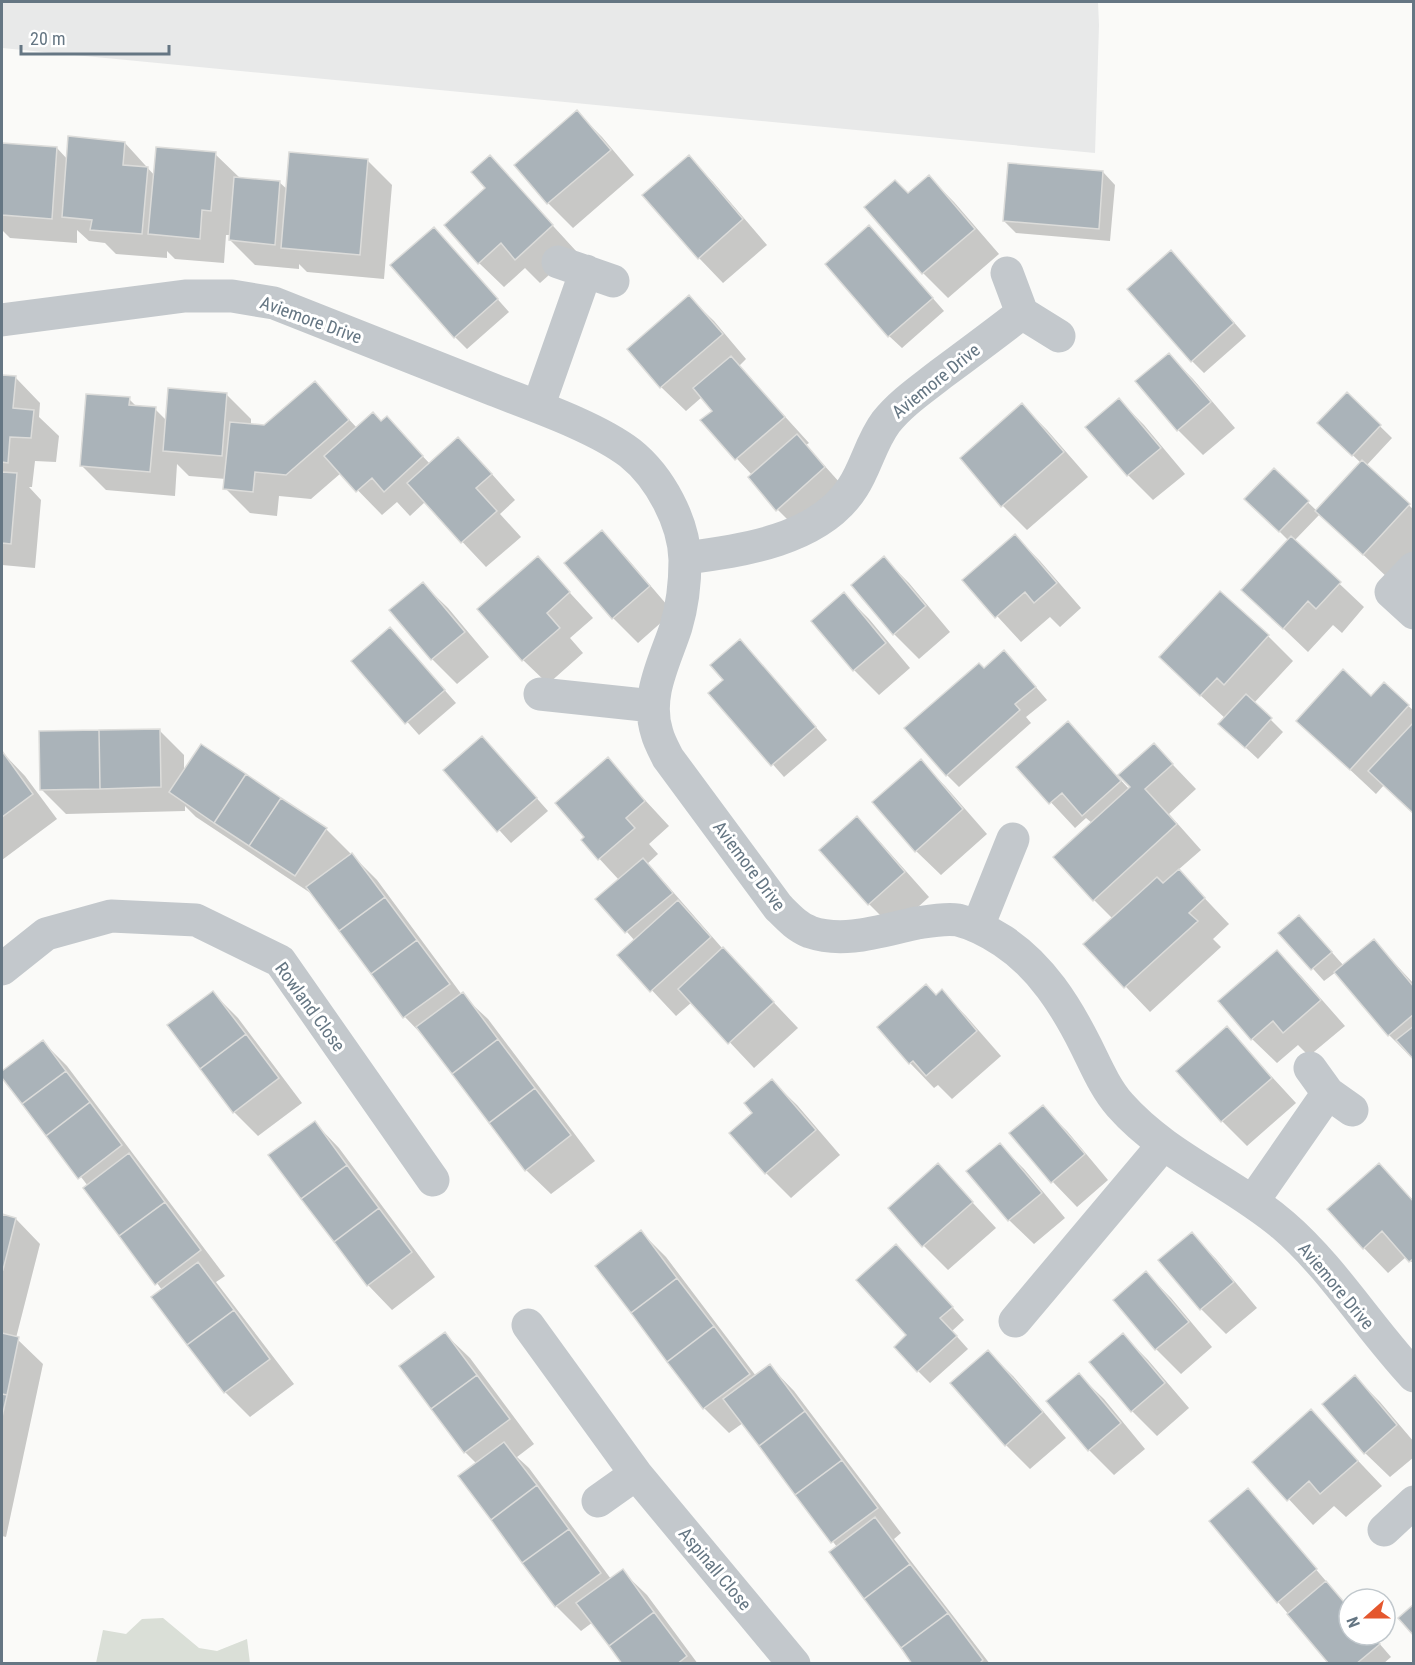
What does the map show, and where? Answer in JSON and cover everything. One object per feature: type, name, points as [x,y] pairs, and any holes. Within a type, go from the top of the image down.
[{"type":"street","points":[[538,407],[586,272]]},
{"type":"street","points":[[1007,273],[1022,313],[1059,336]]},
{"type":"street","name":"Aviemore Drive","points":[[2,320],[185,296],[232,296],[274,303],[538,407],[606,438],[631,454],[651,474],[667,499],[679,527],[685,558],[683,592],[676,626],[657,679],[653,706],[656,732],[668,758],[778,907],[793,922],[809,932],[828,936],[847,937],[930,921],[956,920],[978,926],[1004,941],[1027,960],[1048,983],[1067,1011],[1101,1078],[1118,1103],[1163,1145],[1253,1201],[1285,1227],[1314,1255],[1413,1376]]},
{"type":"street","name":"Aviemore Drive","points":[[685,558],[738,552],[770,543],[805,528],[833,510],[853,488],[869,451],[886,422],[909,399],[1022,313]]},
{"type":"street","points":[[1413,568],[1391,592],[1413,613]]},
{"type":"street","points":[[540,694],[653,706]]},
{"type":"street","points":[[978,926],[1013,839]]},
{"type":"street","name":"Rowland Close","points":[[2,969],[46,934],[111,916],[196,920],[280,961],[433,1180]]},
{"type":"street","points":[[1253,1201],[1330,1090]]},
{"type":"street","points":[[1015,1321],[1163,1145]]},
{"type":"street","name":"Aspinall Close","points":[[528,1325],[636,1474],[794,1664]]},
{"type":"street","points":[[598,1501],[636,1474]]},
{"type":"street","points":[[1384,1530],[1413,1502]]},
{"type":"shaded area","points":[[2,2],[1098,2],[1095,153],[2,48]]},
{"type":"shaded area","points":[[163,1618],[199,1648],[217,1651],[247,1639],[250,1663],[96,1663],[103,1630],[126,1634],[142,1619]]},
{"type":"building","points":[[577,110],[611,150],[547,204],[514,165]]},
{"type":"building","points":[[68,136],[125,142],[123,165],[148,167],[142,234],[90,230],[92,220],[62,217]]},
{"type":"building","points":[[2,143],[57,147],[52,219],[2,215]]},
{"type":"building","points":[[156,147],[216,152],[211,211],[202,210],[200,239],[148,234]]},
{"type":"building","points":[[289,152],[368,159],[360,255],[281,248]]},
{"type":"building","points":[[490,155],[553,225],[515,260],[501,243],[478,264],[444,225],[485,188],[471,172]]},
{"type":"building","points":[[689,155],[743,219],[698,259],[642,195]]},
{"type":"building","points":[[1008,163],[1103,171],[1099,229],[1003,221]]},
{"type":"building","points":[[929,175],[975,229],[922,274],[864,207],[895,180],[908,193]]},
{"type":"building","points":[[234,177],[280,181],[275,245],[229,240]]},
{"type":"building","points":[[869,225],[933,298],[888,337],[825,264]]},
{"type":"building","points":[[434,227],[498,299],[454,338],[390,265]]},
{"type":"building","points":[[1171,250],[1234,323],[1191,362],[1127,289]]},
{"type":"building","points":[[689,295],[723,334],[660,388],[627,349]]},
{"type":"building","points":[[1169,353],[1211,402],[1177,431],[1135,381]]},
{"type":"building","points":[[731,356],[785,417],[735,460],[700,420],[712,411],[693,388]]},
{"type":"building","points":[[2,375],[16,376],[13,408],[34,410],[31,438],[10,437],[8,463],[2,462]]},
{"type":"building","points":[[315,381],[349,420],[286,475],[255,472],[253,492],[223,489],[230,422],[264,425]]},
{"type":"building","points":[[168,388],[227,393],[222,456],[163,451]]},
{"type":"building","points":[[1347,392],[1381,425],[1352,456],[1317,423]]},
{"type":"building","points":[[86,394],[130,397],[129,405],[156,407],[150,472],[80,466]]},
{"type":"building","points":[[1119,398],[1161,448],[1127,476],[1085,427]]},
{"type":"building","points":[[1022,403],[1064,452],[1001,507],[960,458]]},
{"type":"building","points":[[373,412],[381,421],[387,416],[423,456],[384,492],[372,478],[356,492],[324,456]]},
{"type":"building","points":[[797,434],[825,467],[776,511],[748,477]]},
{"type":"building","points":[[458,437],[492,474],[476,488],[497,511],[461,543],[407,483]]},
{"type":"building","points":[[1362,460],[1410,504],[1363,555],[1315,511]]},
{"type":"building","points":[[1274,468],[1309,501],[1279,532],[1244,499]]},
{"type":"building","points":[[2,472],[17,473],[11,544],[2,543]]},
{"type":"building","points":[[602,530],[650,586],[612,619],[564,563]]},
{"type":"building","points":[[1015,534],[1057,583],[1034,603],[1025,592],[995,618],[962,580]]},
{"type":"building","points":[[1291,536],[1341,582],[1316,609],[1308,601],[1283,629],[1241,590]]},
{"type":"building","points":[[538,556],[570,592],[547,613],[560,628],[522,661],[477,609]]},
{"type":"building","points":[[884,556],[926,606],[893,635],[851,585]]},
{"type":"building","points":[[423,582],[465,632],[431,660],[389,610]]},
{"type":"building","points":[[1220,591],[1269,635],[1224,685],[1217,678],[1200,696],[1159,657]]},
{"type":"building","points":[[844,592],[886,643],[853,671],[811,621]]},
{"type":"building","points":[[390,627],[445,690],[405,724],[351,661]]},
{"type":"building","points":[[740,639],[816,727],[771,766],[708,693],[723,680],[710,665]]},
{"type":"building","points":[[1004,650],[1036,687],[1015,704],[1020,710],[946,776],[904,728],[979,663],[984,668]]},
{"type":"building","points":[[1343,669],[1371,696],[1384,682],[1409,705],[1350,770],[1296,721]]},
{"type":"building","points":[[1246,694],[1272,718],[1245,748],[1218,724]]},
{"type":"building","points":[[1068,721],[1121,781],[1082,816],[1062,793],[1049,804],[1016,767]]},
{"type":"building","points":[[1414,724],[1414,814],[1368,771]]},
{"type":"building","points":[[160,729],[161,787],[100,789],[99,730]]},
{"type":"building","points":[[99,730],[100,789],[40,790],[39,731]]},
{"type":"building","points":[[482,736],[537,798],[497,832],[443,770]]},
{"type":"building","points":[[1154,743],[1173,764],[1145,789],[1177,824],[1093,901],[1053,857],[1130,787],[1118,775]]},
{"type":"building","points":[[201,744],[246,774],[214,823],[169,792]]},
{"type":"building","points":[[2,751],[33,794],[2,817]]},
{"type":"building","points":[[608,757],[645,801],[626,818],[635,828],[598,860],[581,840],[584,837],[555,803]]},
{"type":"building","points":[[921,759],[963,809],[915,852],[872,802]]},
{"type":"building","points":[[246,774],[281,798],[249,846],[214,823]]},
{"type":"building","points":[[281,798],[327,828],[295,876],[249,846]]},
{"type":"building","points":[[857,816],[905,872],[868,905],[819,850]]},
{"type":"building","points":[[352,853],[385,897],[339,931],[306,887]]},
{"type":"building","points":[[643,858],[673,893],[625,933],[595,899]]},
{"type":"building","points":[[1179,869],[1205,898],[1189,913],[1198,921],[1124,988],[1083,944],[1157,877],[1163,883]]},
{"type":"building","points":[[385,897],[417,940],[371,974],[339,931]]},
{"type":"building","points":[[678,900],[711,937],[650,992],[617,955]]},
{"type":"building","points":[[1299,915],[1332,952],[1311,970],[1278,933]]},
{"type":"building","points":[[1374,939],[1414,987],[1414,1014],[1388,1036],[1334,972]]},
{"type":"building","points":[[417,940],[450,984],[403,1018],[371,974]]},
{"type":"building","points":[[723,947],[774,1002],[728,1044],[678,989]]},
{"type":"building","points":[[1277,950],[1321,1000],[1283,1033],[1273,1021],[1251,1040],[1218,1001]]},
{"type":"building","points":[[926,984],[936,995],[942,989],[977,1031],[926,1076],[913,1061],[909,1064],[877,1027]]},
{"type":"building","points":[[213,991],[246,1034],[200,1069],[167,1025]]},
{"type":"building","points":[[463,992],[498,1039],[452,1074],[416,1027]]},
{"type":"building","points":[[1227,1026],[1272,1078],[1221,1122],[1176,1071]]},
{"type":"building","points":[[1414,1026],[1414,1060],[1396,1040]]},
{"type":"building","points":[[246,1034],[279,1078],[233,1113],[200,1069]]},
{"type":"building","points":[[498,1039],[535,1088],[489,1123],[452,1074]]},
{"type":"building","points":[[43,1040],[66,1071],[22,1104],[2,1078],[2,1071]]},
{"type":"building","points":[[66,1071],[90,1102],[46,1136],[22,1104]]},
{"type":"building","points":[[772,1079],[816,1130],[765,1174],[729,1133],[752,1113],[744,1103]]},
{"type":"building","points":[[535,1088],[571,1135],[525,1171],[489,1123]]},
{"type":"building","points":[[90,1102],[122,1145],[78,1179],[46,1136]]},
{"type":"building","points":[[1043,1105],[1085,1154],[1051,1183],[1009,1133]]},
{"type":"building","points":[[315,1121],[347,1165],[301,1199],[268,1155]]},
{"type":"building","points":[[1000,1143],[1042,1193],[1008,1221],[966,1171]]},
{"type":"building","points":[[129,1153],[165,1202],[119,1236],[83,1188]]},
{"type":"building","points":[[938,1163],[973,1202],[922,1247],[888,1208]]},
{"type":"building","points":[[1379,1163],[1414,1202],[1414,1258],[1409,1262],[1382,1231],[1363,1249],[1327,1209]]},
{"type":"building","points":[[347,1165],[379,1208],[334,1242],[301,1199]]},
{"type":"building","points":[[165,1202],[201,1250],[155,1285],[119,1236]]},
{"type":"building","points":[[379,1208],[412,1252],[367,1286],[334,1242]]},
{"type":"building","points":[[2,1214],[16,1218],[3,1270],[2,1270]]},
{"type":"building","points":[[641,1230],[677,1278],[631,1313],[595,1266]]},
{"type":"building","points":[[1192,1232],[1234,1282],[1200,1310],[1158,1260]]},
{"type":"building","points":[[896,1244],[953,1307],[940,1318],[957,1336],[917,1372],[894,1347],[906,1335],[856,1280]]},
{"type":"building","points":[[198,1262],[234,1310],[187,1345],[151,1297]]},
{"type":"building","points":[[1146,1271],[1189,1322],[1155,1350],[1113,1300]]},
{"type":"building","points":[[677,1278],[714,1326],[667,1362],[631,1313]]},
{"type":"building","points":[[234,1310],[270,1359],[224,1393],[187,1345]]},
{"type":"building","points":[[714,1326],[750,1374],[703,1409],[667,1362]]},
{"type":"building","points":[[445,1332],[477,1375],[431,1409],[399,1366]]},
{"type":"building","points":[[2,1333],[19,1337],[7,1395],[2,1394]]},
{"type":"building","points":[[1123,1333],[1165,1383],[1131,1412],[1089,1362]]},
{"type":"building","points":[[988,1350],[1043,1412],[1005,1446],[950,1383]]},
{"type":"building","points":[[770,1364],[805,1411],[759,1446],[723,1399]]},
{"type":"building","points":[[1079,1373],[1121,1423],[1088,1451],[1046,1401]]},
{"type":"building","points":[[477,1375],[510,1419],[464,1453],[431,1409]]},
{"type":"building","points":[[1355,1375],[1397,1425],[1364,1454],[1322,1404]]},
{"type":"building","points":[[2,1394],[7,1395],[2,1417]]},
{"type":"building","points":[[1311,1409],[1358,1461],[1320,1494],[1309,1481],[1287,1501],[1252,1462]]},
{"type":"building","points":[[805,1411],[842,1460],[795,1495],[759,1446]]},
{"type":"building","points":[[504,1442],[537,1485],[491,1520],[458,1476]]},
{"type":"building","points":[[842,1460],[878,1508],[831,1543],[795,1495]]},
{"type":"building","points":[[537,1485],[569,1529],[522,1563],[491,1520]]},
{"type":"building","points":[[1248,1488],[1317,1569],[1277,1603],[1209,1521]]},
{"type":"building","points":[[875,1517],[910,1564],[864,1599],[829,1552]]},
{"type":"building","points":[[569,1529],[601,1573],[555,1607],[522,1563]]},
{"type":"building","points":[[910,1564],[948,1613],[901,1648],[864,1599]]},
{"type":"building","points":[[623,1569],[654,1612],[609,1646],[576,1603]]},
{"type":"building","points":[[1326,1581],[1337,1594],[1337,1647],[1376,1647],[1356,1664],[1329,1664],[1287,1614]]},
{"type":"building","points":[[1414,1604],[1414,1636],[1398,1618]]},
{"type":"building","points":[[654,1612],[687,1656],[677,1664],[622,1664],[609,1646]]},
{"type":"building","points":[[948,1613],[983,1660],[979,1664],[912,1664],[901,1648]]}]
